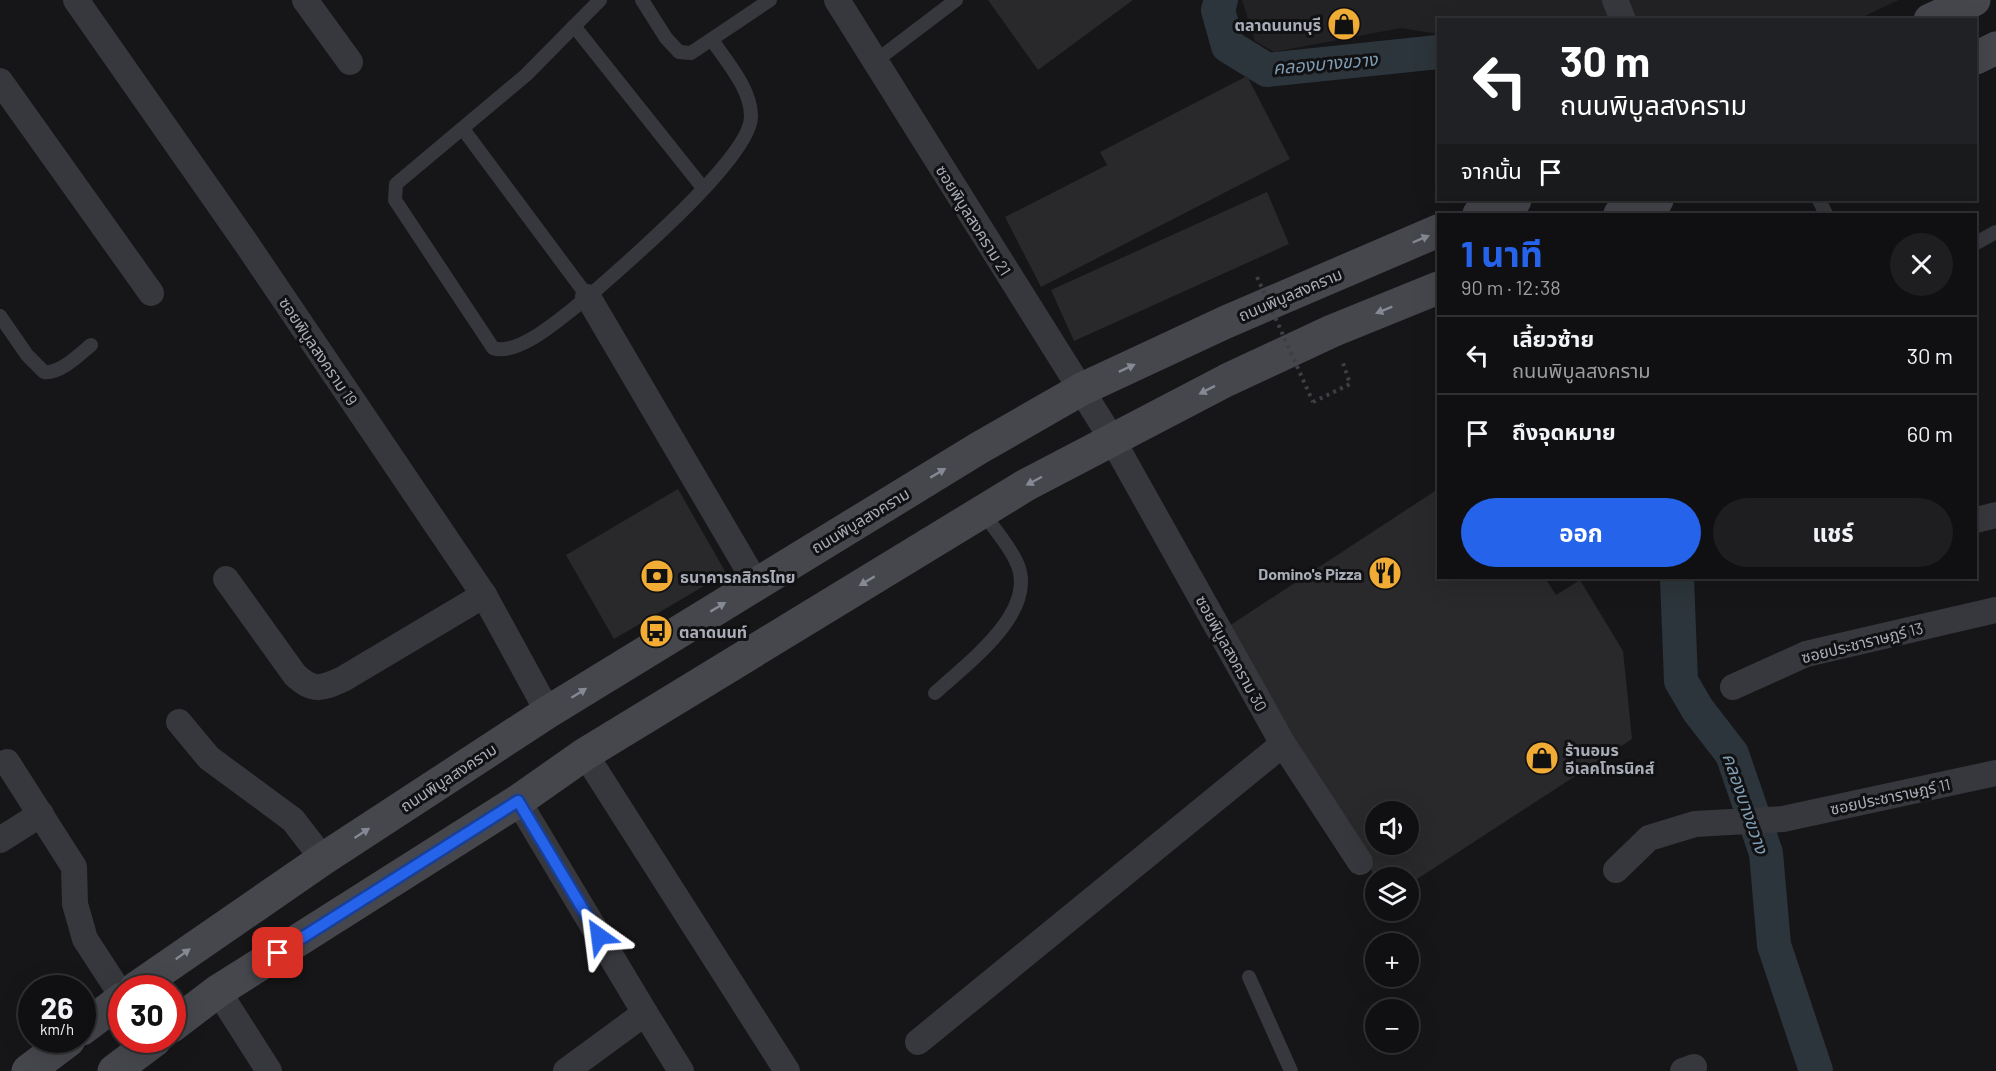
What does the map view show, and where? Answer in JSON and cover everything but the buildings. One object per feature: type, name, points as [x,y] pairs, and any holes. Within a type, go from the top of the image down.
[{"type":"main road","points":[[1934,18],[1974,0]]},
{"type":"main road","points":[[1977,58],[1996,48]]},
{"type":"main road","points":[[1482,213],[1512,201]]},
{"type":"main road","points":[[1623,213],[1654,201]]},
{"type":"main road","name":"ถนนพิบูลสงคราม","points":[[155,975],[323,859],[548,712],[979,448],[1082,389],[1237,317],[1437,231]]},
{"type":"main road","points":[[186,1015],[218,991],[518,801],[585,754],[982,512],[1112,439],[1227,380],[1332,331],[1437,288]]},
{"type":"main road","points":[[96,1018],[108,1008]]},
{"type":"main road","points":[[28,1071],[52,1053]]},
{"type":"main road","points":[[114,1071],[138,1053]]},
{"type":"street","name":"ซอยพิบูลสงคราม 19","points":[[76,0],[246,243],[484,595],[548,712]]},
{"type":"street","points":[[305,0],[350,62]]},
{"type":"street","name":"ซอยพิบูลสงคราม 21","points":[[837,0],[1112,439]]},
{"type":"street","points":[[1615,0],[1622,18]]},
{"type":"street","points":[[0,81],[151,293]]},
{"type":"street","points":[[588,297],[756,583]]},
{"type":"street","name":"ซอยพิบูลสงคราม 30","points":[[1112,439],[1283,744],[1360,862]]},
{"type":"street","points":[[1977,520],[1996,515]]},
{"type":"street","points":[[226,579],[295,675],[307,686],[323,688],[343,679],[484,595]]},
{"type":"street","name":"ซอยประชาราษฎร์ 13","points":[[1732,687],[1806,654],[1996,610]]},
{"type":"street","points":[[179,722],[209,758],[293,820],[323,859]]},
{"type":"street","points":[[918,1042],[1283,744]]},
{"type":"street","points":[[585,754],[787,1071]]},
{"type":"street","points":[[8,762],[74,867],[75,904],[85,939],[108,975]]},
{"type":"street","name":"ซอยประชาราษฎร์ 11","points":[[1616,870],[1649,838],[1695,824],[1783,819],[1996,773]]},
{"type":"street","points":[[518,801],[681,1071]]},
{"type":"street","points":[[0,840],[40,814]]},
{"type":"street","points":[[218,991],[269,1071]]},
{"type":"street","points":[[566,1071],[645,1013]]},
{"type":"lane","points":[[600,0],[526,75],[396,184],[395,200],[493,348],[504,351],[518,348],[588,297],[660,234],[743,142],[752,119],[750,100],[712,40]]},
{"type":"lane","points":[[642,0],[666,38],[679,52],[691,52],[770,0]]},
{"type":"lane","points":[[876,60],[956,0]]},
{"type":"lane","points":[[574,26],[703,188]]},
{"type":"lane","points":[[463,129],[588,297]]},
{"type":"lane","points":[[1977,242],[1996,232]]},
{"type":"lane","points":[[0,316],[27,355],[44,372],[51,372],[71,362],[91,345]]},
{"type":"lane","points":[[935,693],[1002,631],[1016,607],[1022,586],[1017,562],[982,512]]},
{"type":"lane","points":[[1249,977],[1291,1071]]},
{"type":"path","points":[[1257,277],[1313,402],[1350,384]]},
{"type":"shaded area","name":"ตลาดนนทบุรี","points":[[1242,0],[1899,0],[1860,18],[1437,18],[1437,34],[1401,28],[1274,52],[1255,41]]},
{"type":"waterway","name":"คลองบางขวาง","points":[[1221,0],[1218,10],[1228,46],[1267,70],[1437,52]]},
{"type":"waterway","name":"คลองบางขวาง","points":[[1677,579],[1681,681],[1698,710],[1732,754],[1766,853],[1774,945],[1816,1071]]},
{"type":"place","name":"ตลาดนนทบุรี","points":[[1344,24]]},
{"type":"place","name":"Domino's Pizza","points":[[1385,573]]},
{"type":"place","name":"ธนาคารกสิกรไทย","points":[[657,576]]},
{"type":"place","name":"ตลาดนนท์","points":[[656,631]]},
{"type":"place","name":"ร้านอมร อีเลคโทรนิคส์","points":[[1542,758]]},
{"type":"route","points":[[278,953],[518,801],[599,936]]}]
